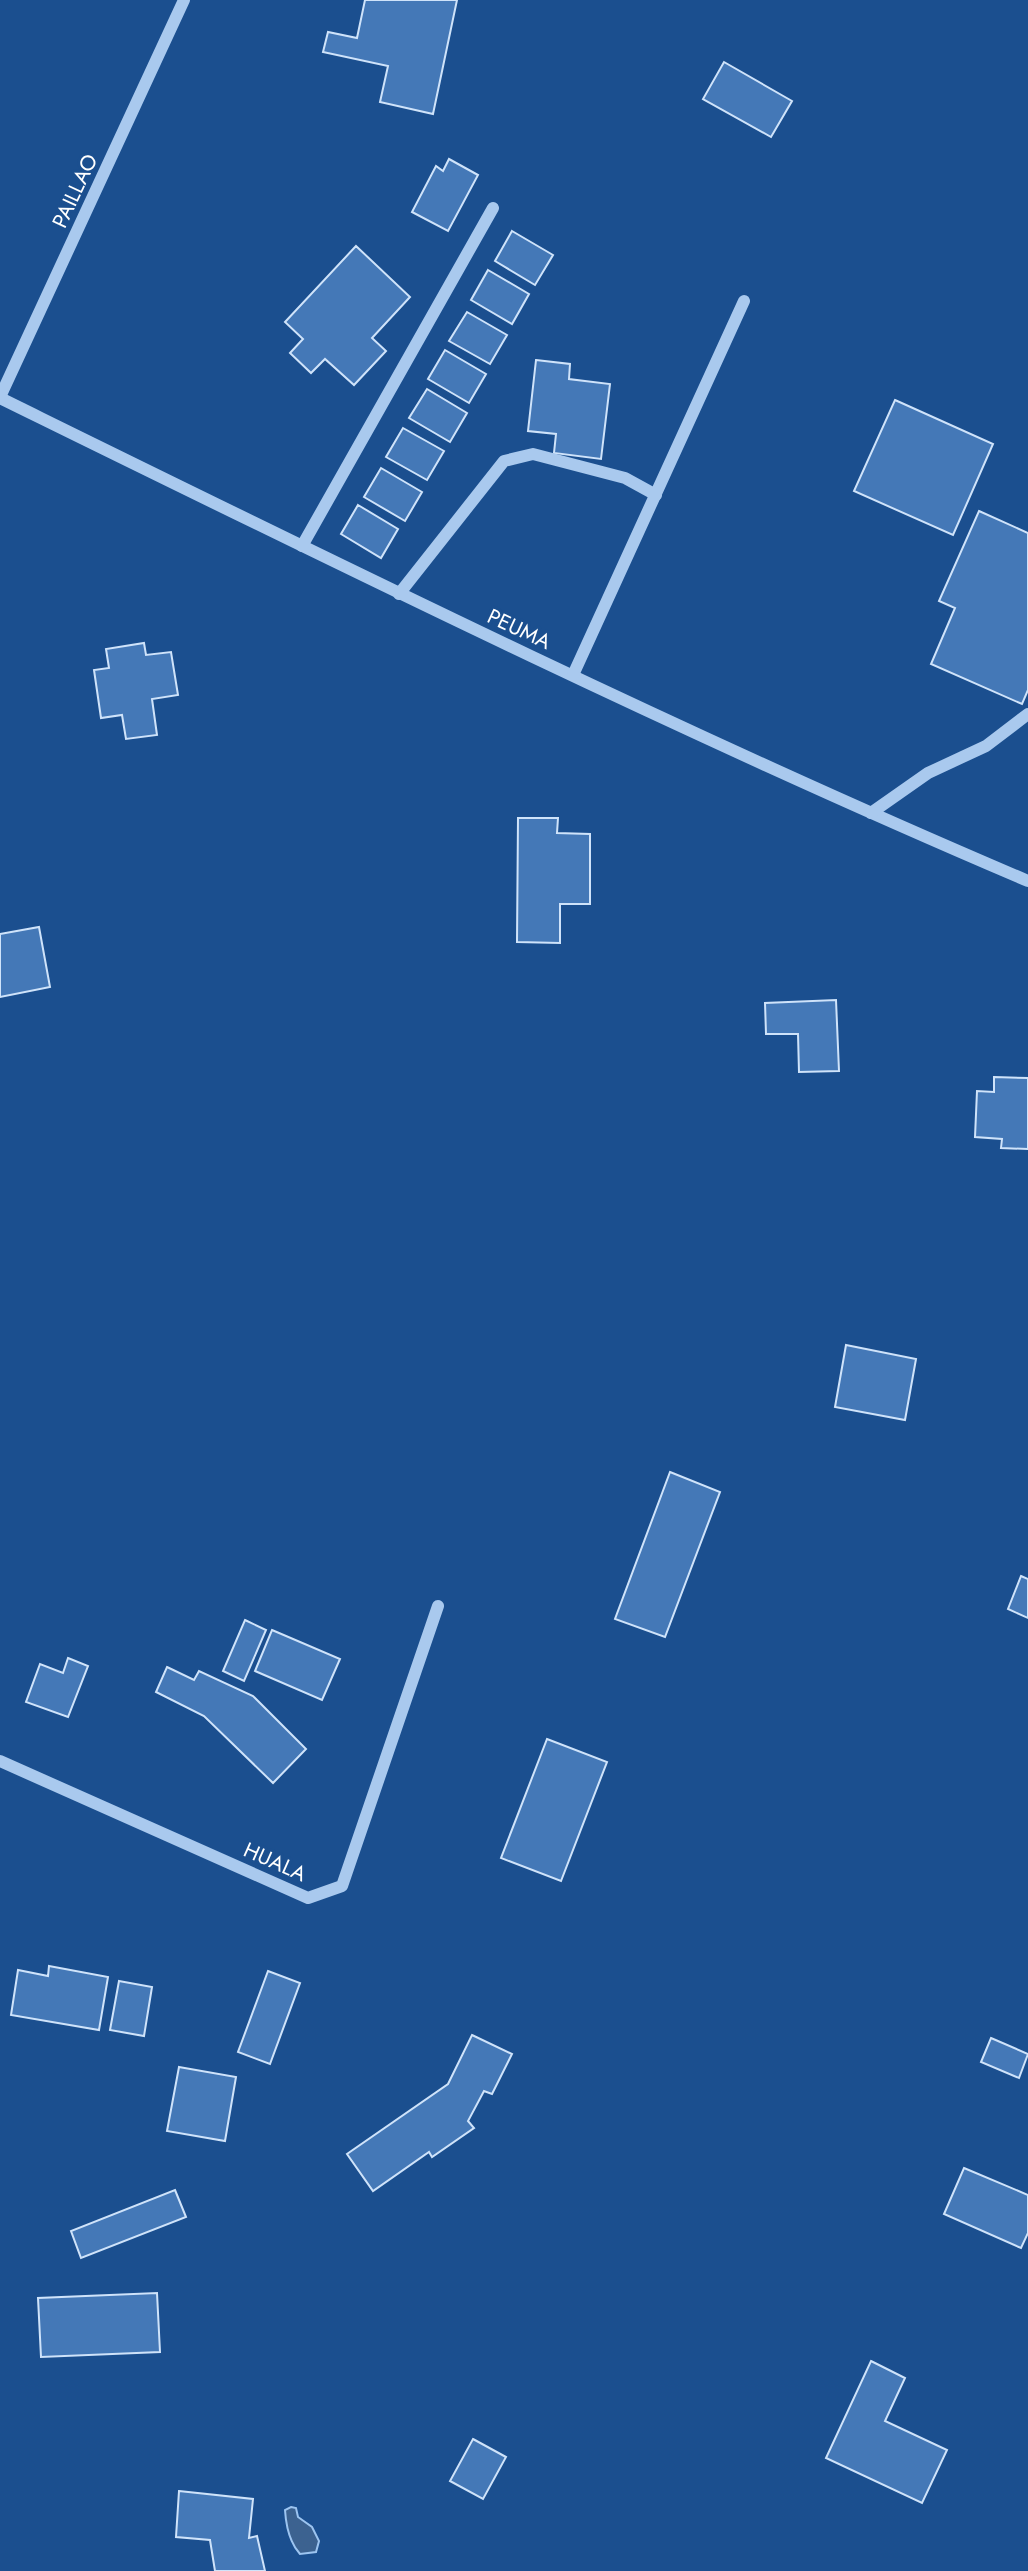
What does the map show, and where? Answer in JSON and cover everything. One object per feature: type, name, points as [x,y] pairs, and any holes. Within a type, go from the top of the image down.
[{"type":"street","name":"PAILLAO","points":[[0,397],[184,0]]},
{"type":"street","points":[[302,546],[494,208]]},
{"type":"street","points":[[573,675],[744,301]]},
{"type":"street","name":"PEUMA","points":[[0,397],[399,594],[871,813],[1028,881]]},
{"type":"street","points":[[399,594],[504,461],[533,454],[625,478],[656,495]]},
{"type":"street","points":[[871,813],[928,773],[986,746],[1028,714]]},
{"type":"street","name":"HUALA","points":[[0,1761],[309,1898],[342,1886],[438,1606]]},
{"type":"water","points":[[296,2508],[298,2517],[312,2527],[319,2541],[316,2552],[300,2554],[293,2544],[287,2528],[285,2510]]},
{"type":"building","points":[[365,0],[457,0],[433,114],[380,102],[388,66],[323,52],[328,32],[357,38]]},
{"type":"building","points":[[724,62],[792,101],[771,137],[703,99]]},
{"type":"building","points":[[449,159],[478,175],[448,231],[412,212],[436,166],[443,171]]},
{"type":"building","points":[[512,231],[553,255],[535,285],[495,261]]},
{"type":"building","points":[[356,246],[410,297],[372,338],[386,351],[354,385],[325,359],[311,373],[290,353],[303,339],[285,322]]},
{"type":"building","points":[[488,270],[529,294],[512,324],[471,300]]},
{"type":"building","points":[[467,312],[507,335],[490,364],[449,341]]},
{"type":"building","points":[[445,350],[486,374],[469,403],[428,379]]},
{"type":"building","points":[[536,360],[570,364],[569,379],[610,384],[601,459],[554,453],[556,434],[528,431]]},
{"type":"building","points":[[427,389],[467,413],[450,442],[409,418]]},
{"type":"building","points":[[895,400],[993,444],[953,535],[854,491]]},
{"type":"building","points":[[403,428],[444,451],[427,480],[386,457]]},
{"type":"building","points":[[381,468],[422,492],[405,521],[364,497]]},
{"type":"building","points":[[358,505],[398,529],[381,558],[341,534]]},
{"type":"building","points":[[979,511],[1028,533],[1028,690],[1022,704],[931,664],[955,608],[939,601]]},
{"type":"building","points":[[144,643],[146,655],[171,652],[178,695],[152,699],[157,735],[126,739],[122,715],[101,718],[94,670],[109,668],[106,649]]},
{"type":"building","points":[[518,818],[558,818],[557,833],[590,834],[590,904],[560,904],[560,943],[517,942]]},
{"type":"building","points":[[39,927],[50,987],[0,997],[0,934]]},
{"type":"building","points":[[836,1000],[839,1071],[799,1072],[798,1034],[766,1034],[765,1003]]},
{"type":"building","points":[[994,1077],[1028,1078],[1028,1149],[1001,1148],[1002,1139],[975,1137],[977,1091],[994,1092]]},
{"type":"building","points":[[846,1345],[916,1359],[905,1420],[835,1407]]},
{"type":"building","points":[[670,1472],[720,1492],[665,1637],[615,1619]]},
{"type":"building","points":[[1021,1576],[1028,1579],[1028,1618],[1008,1609]]},
{"type":"building","points":[[245,1620],[266,1630],[244,1681],[223,1671]]},
{"type":"building","points":[[272,1630],[340,1659],[322,1700],[255,1671]]},
{"type":"building","points":[[68,1658],[88,1666],[68,1717],[26,1702],[40,1664],[63,1673]]},
{"type":"building","points":[[167,1667],[194,1680],[199,1671],[253,1696],[306,1749],[273,1783],[204,1716],[156,1692]]},
{"type":"building","points":[[547,1739],[607,1762],[561,1881],[501,1858]]},
{"type":"building","points":[[49,1966],[108,1977],[99,2030],[11,2015],[18,1970],[48,1976]]},
{"type":"building","points":[[268,1971],[300,1983],[270,2064],[238,2052]]},
{"type":"building","points":[[119,1981],[152,1987],[144,2036],[110,2030]]},
{"type":"building","points":[[472,2035],[512,2054],[492,2094],[484,2091],[468,2121],[474,2128],[432,2157],[429,2152],[373,2191],[347,2154],[448,2084]]},
{"type":"building","points":[[991,2038],[1028,2054],[1019,2078],[981,2062]]},
{"type":"building","points":[[179,2067],[236,2077],[225,2141],[167,2131]]},
{"type":"building","points":[[964,2168],[1028,2195],[1028,2233],[1021,2248],[944,2214]]},
{"type":"building","points":[[175,2190],[186,2217],[81,2258],[71,2231]]},
{"type":"building","points":[[157,2293],[160,2352],[41,2357],[38,2298]]},
{"type":"building","points":[[871,2361],[905,2378],[885,2421],[947,2450],[922,2503],[826,2458]]},
{"type":"building","points":[[473,2439],[506,2457],[483,2499],[450,2481]]},
{"type":"building","points":[[179,2491],[253,2499],[249,2538],[257,2536],[265,2571],[215,2571],[210,2540],[176,2537]]}]
